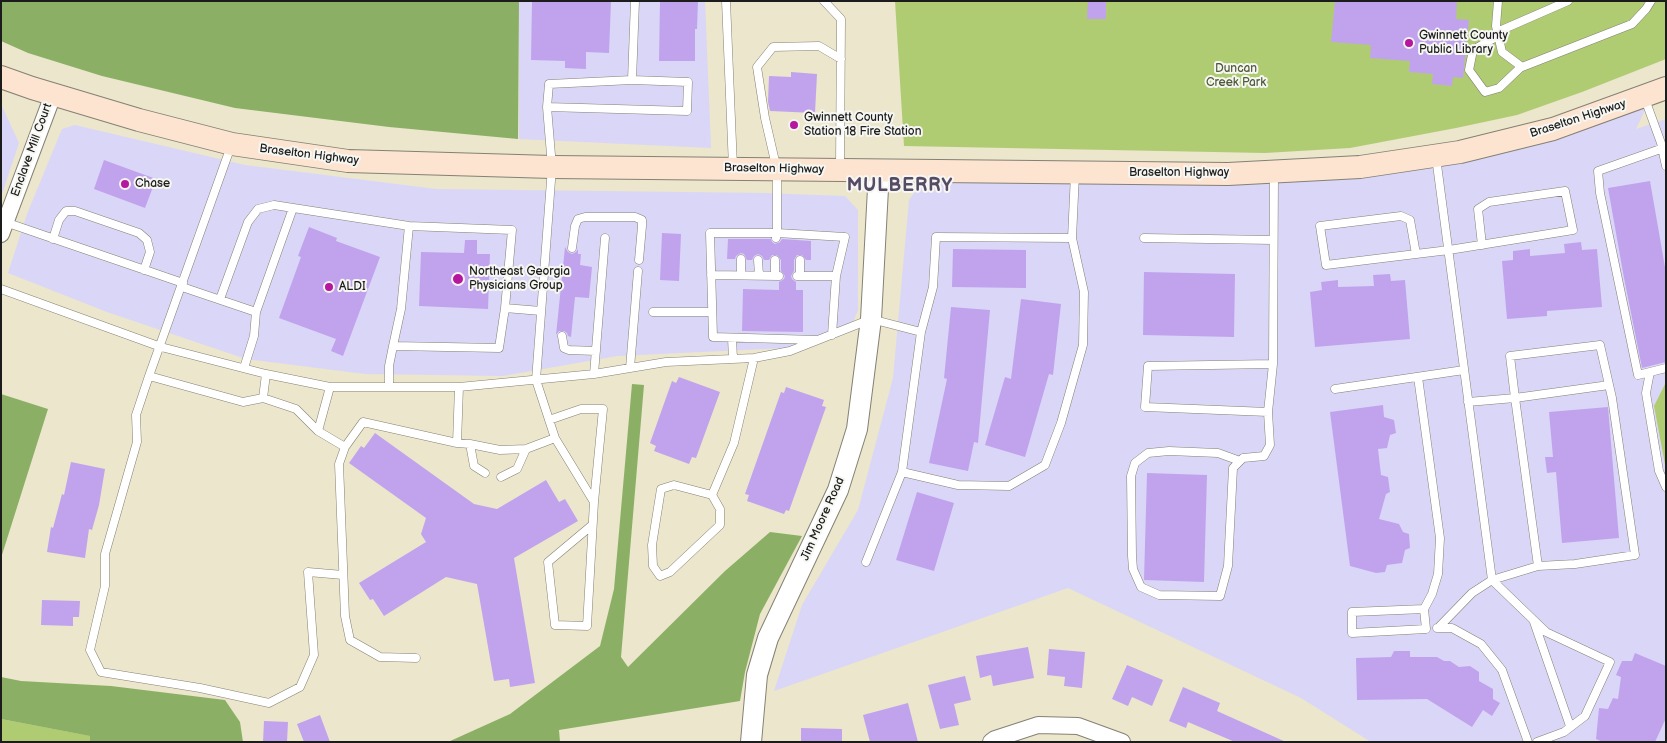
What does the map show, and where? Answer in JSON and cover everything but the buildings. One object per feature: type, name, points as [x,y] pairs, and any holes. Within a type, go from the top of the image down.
[{"type":"main road","name":"Braselton Highway","points":[[1,76],[32,88],[138,120],[232,144],[348,162],[552,167],[1228,174],[1360,167],[1460,152],[1553,129],[1666,88]]},
{"type":"street","name":"Enclave Mill Court","points":[[3,226],[53,94]]},
{"type":"street","name":"Jim Moore Road","points":[[751,742],[757,675],[768,638],[838,490],[857,428],[871,320],[879,170]]},
{"type":"street","points":[[991,742],[1038,725],[1078,726],[1122,742]]},
{"type":"lane","points":[[632,80],[635,1]]},
{"type":"lane","points":[[824,1],[841,19],[840,170]]},
{"type":"lane","points":[[1498,1],[1496,26],[1502,52],[1521,67]]},
{"type":"lane","points":[[1568,1],[1498,34],[1473,50],[1469,70],[1485,92],[1499,88],[1521,67],[1632,24],[1651,1]]},
{"type":"lane","points":[[728,2],[733,169]]},
{"type":"lane","points":[[776,236],[777,170],[765,118],[757,67],[773,47],[819,46],[841,59]]},
{"type":"lane","points":[[547,107],[686,111],[688,82],[632,80],[549,84],[547,107],[552,167],[536,380],[555,438],[594,502]]},
{"type":"lane","points":[[1644,97],[1664,148],[1666,166]]},
{"type":"lane","points":[[232,144],[136,415],[137,442],[105,554],[105,586],[90,650],[101,672],[200,688],[269,703],[300,687],[314,655],[308,572],[344,576]]},
{"type":"lane","points":[[1664,148],[1598,171],[1600,193],[1638,375],[1666,368]]},
{"type":"lane","points":[[1436,155],[1492,580],[1546,632],[1610,662],[1585,716],[1564,732],[1537,742]]},
{"type":"lane","points":[[1240,461],[1218,453],[1169,451],[1148,454],[1135,464],[1131,476],[1133,570],[1141,587],[1159,595],[1220,596],[1228,566],[1233,468],[1240,461],[1243,458],[1264,456],[1270,445],[1268,412],[1273,364],[1274,171]]},
{"type":"lane","points":[[902,472],[958,485],[1009,486],[1045,465],[1061,423],[1083,345],[1084,292],[1072,238],[1075,172]]},
{"type":"lane","points":[[1416,254],[1410,220],[1400,216],[1320,226],[1326,265],[1449,250],[1482,245],[1573,230],[1565,191],[1489,202],[1478,209],[1482,245]]},
{"type":"lane","points":[[220,299],[248,222],[258,209],[274,205],[409,226],[512,230],[505,308],[499,348],[392,346]]},
{"type":"lane","points":[[244,368],[254,336],[256,312],[293,208]]},
{"type":"lane","points":[[53,239],[59,220],[66,211],[75,210],[139,233],[148,240],[150,252],[144,270]]},
{"type":"lane","points":[[572,248],[575,226],[578,219],[585,217],[635,217],[642,220],[639,260]]},
{"type":"lane","points":[[3,226],[53,239],[144,270],[256,312]]},
{"type":"lane","points":[[389,387],[389,366],[401,309],[409,226]]},
{"type":"lane","points":[[820,340],[713,337],[710,233],[760,236],[845,237],[836,276],[832,335]]},
{"type":"lane","points":[[866,562],[902,472],[921,332],[933,288],[936,237],[1072,238]]},
{"type":"lane","points":[[594,374],[605,238]]},
{"type":"lane","points":[[1144,238],[1274,240]]},
{"type":"lane","points":[[741,260],[741,275]]},
{"type":"lane","points":[[758,260],[759,275]]},
{"type":"lane","points":[[711,275],[777,276],[775,260]]},
{"type":"lane","points":[[800,260],[798,276],[836,276]]},
{"type":"lane","points":[[630,368],[638,271]]},
{"type":"lane","points":[[1,289],[161,347],[266,374],[330,387],[460,387],[594,374],[666,362],[754,358],[790,351],[871,320],[921,332]]},
{"type":"lane","points":[[505,308],[540,311]]},
{"type":"lane","points":[[653,312],[712,312]]},
{"type":"lane","points":[[562,336],[564,348],[596,351]]},
{"type":"lane","points":[[732,338],[733,359]]},
{"type":"lane","points":[[1438,628],[1472,593],[1492,580],[1538,566],[1575,564],[1634,555],[1612,398],[1600,345],[1510,356],[1538,566]]},
{"type":"lane","points":[[712,495],[734,443],[754,358]]},
{"type":"lane","points":[[1268,412],[1145,408],[1148,366],[1273,364]]},
{"type":"lane","points":[[1335,389],[1464,370]]},
{"type":"lane","points":[[1650,372],[1646,393],[1659,470],[1666,487]]},
{"type":"lane","points":[[263,398],[266,374]]},
{"type":"lane","points":[[149,376],[243,402],[263,398],[296,409],[318,431],[345,447]]},
{"type":"lane","points":[[1418,377],[1440,538],[1438,574],[1432,594],[1424,609],[1426,629]]},
{"type":"lane","points":[[1468,402],[1515,398],[1609,385]]},
{"type":"lane","points":[[318,431],[330,387]]},
{"type":"lane","points":[[457,443],[460,387]]},
{"type":"lane","points":[[550,420],[581,409],[603,409],[591,526],[587,626],[555,625],[548,562],[591,526]]},
{"type":"lane","points":[[416,658],[380,657],[350,640],[345,616],[339,464],[345,447],[364,422],[457,443],[500,450],[526,449],[555,438]]},
{"type":"lane","points":[[470,444],[474,466],[485,473]]},
{"type":"lane","points":[[501,477],[517,469],[526,449]]},
{"type":"lane","points":[[674,485],[712,495],[720,509],[720,525],[670,572],[660,576],[653,566],[652,544],[661,490],[674,485]]},
{"type":"lane","points":[[1424,609],[1352,612],[1352,633],[1452,628],[1480,644],[1502,670],[1528,742]]},
{"type":"lane","points":[[1533,620],[1570,726]]},
{"type":"shaded area","points":[[519,1],[705,1],[711,148],[519,139]]},
{"type":"shaded area","points":[[1655,89],[1636,129],[1666,119],[1666,382],[1654,406],[1666,470],[1666,742],[1371,742],[1301,698],[1068,588],[774,691],[802,605],[858,510],[893,378],[909,200],[925,177],[1455,159]]},
{"type":"shaded area","points":[[1,104],[19,143],[1,197]]},
{"type":"shaded area","points":[[75,125],[245,165],[436,189],[763,193],[845,196],[858,210],[858,310],[850,330],[786,348],[617,356],[503,376],[365,374],[246,359],[107,312],[8,273],[27,214],[62,129]]},
{"type":"green space","points":[[1,1],[519,1],[518,139],[389,127],[235,108],[102,76],[28,53],[1,41]]},
{"type":"green space","name":"Duncan Creek Park","points":[[895,1],[1666,1],[1666,59],[1517,115],[1350,148],[1265,153],[904,146]]},
{"type":"green space","points":[[1666,382],[1666,470],[1654,406]]},
{"type":"green space","points":[[632,384],[644,385],[621,657],[628,667],[725,571],[770,532],[802,536],[760,614],[745,672],[740,701],[559,730],[560,742],[448,742],[510,714],[600,646],[614,589]]},
{"type":"green space","points":[[1,394],[48,409],[1,558]]},
{"type":"green space","points":[[1,677],[21,681],[111,686],[225,700],[240,722],[243,742],[90,742],[90,736],[1,719]]},
{"type":"green space","points":[[1,719],[91,736],[90,742],[1,742]]},
{"type":"place","name":"Gwinnett County Public Library","points":[[1409,43]]},
{"type":"place","name":"Gwinnett County Station 18 Fire Station","points":[[794,125]]},
{"type":"place","name":"Chase","points":[[125,184]]},
{"type":"place","name":"Northeast Georgia Physicians Group","points":[[458,279]]},
{"type":"place","name":"ALDI","points":[[329,287]]},
{"type":"district","name":"MULBERRY","points":[[900,186]]}]
